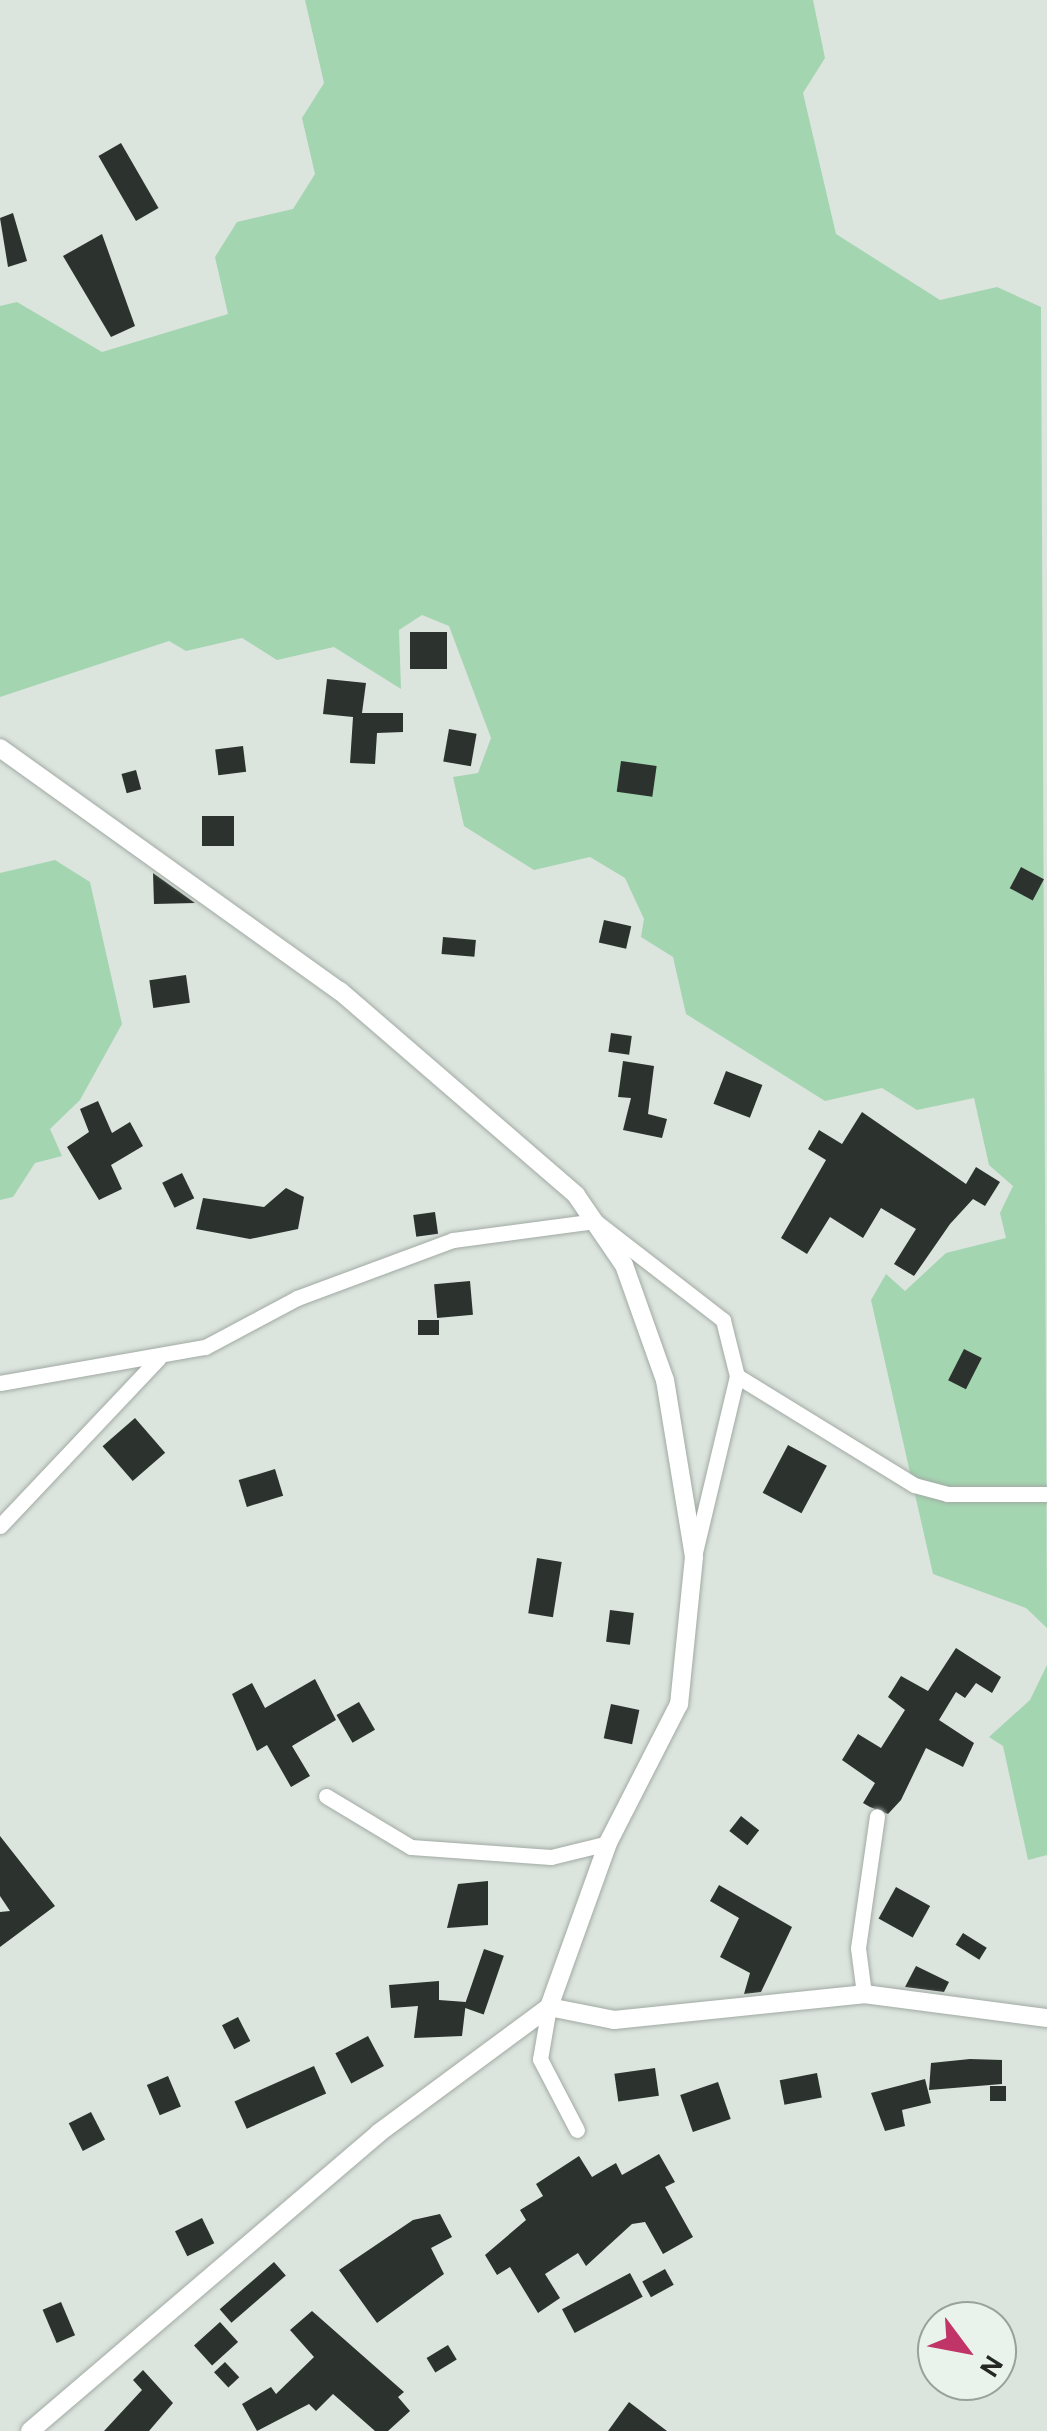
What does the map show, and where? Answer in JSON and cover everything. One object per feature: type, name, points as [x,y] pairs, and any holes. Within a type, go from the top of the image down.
[{"type":"street","points":[[0,748],[340,991],[546,1163],[595,1220],[624,1265],[664,1380],[694,1557]]},
{"type":"street","points":[[0,1384],[159,1358],[453,1240],[595,1220],[723,1320],[737,1376],[694,1557],[679,1704],[608,1843],[549,2008],[540,2059],[577,2130]]},
{"type":"street","points":[[0,1526],[159,1358]]},
{"type":"street","points":[[737,1376],[914,1484],[948,1494],[1047,1494]]},
{"type":"street","points":[[326,1796],[411,1847],[552,1857],[608,1843]]},
{"type":"street","points":[[864,1994],[858,1948],[877,1816]]},
{"type":"street","points":[[30,2431],[379,2133],[549,2008],[614,2020],[864,1994],[1047,2018]]},
{"type":"green space","points":[[305,0],[813,0],[825,58],[803,93],[836,234],[940,300],[997,287],[1041,307],[1047,1628],[1026,1608],[933,1574],[871,1300],[886,1274],[905,1291],[946,1253],[1006,1238],[1000,1213],[1013,1186],[989,1165],[974,1098],[917,1110],[882,1088],[825,1101],[686,1014],[673,957],[641,937],[644,919],[625,878],[590,857],[534,870],[464,826],[453,777],[478,773],[491,738],[449,626],[422,615],[399,630],[401,689],[334,647],[277,660],[242,638],[186,651],[169,641],[0,697],[0,306],[17,302],[102,352],[228,314],[215,257],[237,222],[293,209],[315,174],[302,118],[324,83]]},
{"type":"green space","points":[[55,860],[90,882],[122,1024],[80,1100],[50,1129],[62,1156],[35,1163],[13,1197],[0,1200],[0,873]]},
{"type":"green space","points":[[1047,1665],[1047,1855],[1028,1860],[1003,1746],[989,1737],[1030,1700]]},
{"type":"building","points":[[121,143],[158,208],[136,221],[98,156]]},
{"type":"building","points":[[13,213],[27,261],[8,267],[0,218]]},
{"type":"building","points":[[102,234],[135,326],[111,337],[63,256]]},
{"type":"building","points":[[410,632],[447,632],[447,669],[410,669]]},
{"type":"building","points":[[327,679],[366,683],[362,713],[403,713],[403,732],[377,733],[375,764],[350,763],[353,717],[323,714]]},
{"type":"building","points":[[449,729],[477,734],[471,766],[443,761]]},
{"type":"building","points":[[243,746],[246,772],[218,775],[215,749]]},
{"type":"building","points":[[621,761],[657,766],[652,797],[617,792]]},
{"type":"building","points":[[136,770],[141,789],[127,793],[122,774]]},
{"type":"building","points":[[202,816],[234,816],[234,846],[202,846]]},
{"type":"building","points":[[1021,867],[1044,879],[1033,900],[1010,888]]},
{"type":"building","points":[[153,873],[195,903],[154,904]]},
{"type":"building","points":[[604,920],[631,926],[626,949],[599,942]]},
{"type":"building","points":[[443,937],[476,940],[474,957],[442,954]]},
{"type":"building","points":[[186,975],[190,1003],[153,1008],[149,980]]},
{"type":"building","points":[[611,1033],[632,1036],[629,1055],[608,1052]]},
{"type":"building","points":[[623,1061],[654,1066],[648,1114],[667,1119],[662,1138],[623,1130],[631,1098],[618,1097]]},
{"type":"building","points":[[726,1071],[762,1085],[750,1118],[713,1104]]},
{"type":"building","points":[[98,1101],[112,1133],[130,1122],[143,1146],[111,1165],[122,1189],[99,1200],[67,1147],[89,1132],[80,1109]]},
{"type":"building","points":[[862,1112],[966,1184],[976,1167],[1000,1182],[985,1206],[973,1199],[950,1224],[914,1276],[894,1264],[916,1229],[881,1208],[863,1238],[830,1217],[807,1254],[781,1238],[826,1160],[808,1149],[819,1130],[842,1144]]},
{"type":"building","points":[[182,1173],[194,1198],[175,1208],[162,1183]]},
{"type":"building","points":[[286,1188],[304,1197],[298,1229],[250,1239],[196,1229],[203,1198],[264,1207]]},
{"type":"building","points":[[435,1212],[438,1234],[416,1237],[413,1215]]},
{"type":"building","points":[[470,1281],[473,1315],[437,1318],[434,1284]]},
{"type":"building","points":[[418,1320],[439,1320],[439,1335],[418,1335]]},
{"type":"building","points":[[964,1349],[982,1358],[966,1389],[948,1380]]},
{"type":"building","points":[[135,1418],[165,1453],[133,1481],[103,1446]]},
{"type":"building","points":[[788,1445],[827,1466],[801,1513],[763,1493]]},
{"type":"building","points":[[275,1469],[283,1496],[247,1507],[239,1480]]},
{"type":"building","points":[[537,1558],[562,1562],[553,1617],[528,1613]]},
{"type":"building","points":[[610,1610],[634,1613],[630,1645],[606,1642]]},
{"type":"building","points":[[956,1648],[1001,1677],[992,1693],[976,1683],[965,1698],[956,1692],[939,1720],[974,1743],[963,1767],[926,1748],[901,1800],[888,1814],[870,1807],[863,1803],[875,1783],[842,1760],[858,1734],[881,1748],[905,1710],[888,1697],[901,1676],[928,1691]]},
{"type":"building","points":[[315,1679],[336,1720],[292,1746],[310,1776],[291,1787],[267,1745],[257,1751],[232,1694],[252,1683],[265,1708]]},
{"type":"building","points":[[359,1702],[375,1730],[352,1743],[336,1715]]},
{"type":"building","points":[[611,1704],[639,1710],[632,1744],[604,1738]]},
{"type":"building","points":[[741,1816],[759,1830],[747,1845],[729,1831]]},
{"type":"building","points":[[0,1836],[55,1906],[0,1947],[0,1912],[10,1911],[0,1896]]},
{"type":"building","points":[[488,1881],[488,1925],[447,1928],[458,1884]]},
{"type":"building","points":[[719,1885],[792,1927],[761,1992],[744,1994],[750,1973],[720,1957],[739,1918],[710,1901]]},
{"type":"building","points":[[896,1887],[930,1906],[913,1937],[879,1918]]},
{"type":"building","points":[[963,1933],[987,1948],[979,1960],[956,1945]]},
{"type":"building","points":[[484,1949],[504,1956],[484,2014],[464,2008]]},
{"type":"building","points":[[916,1966],[949,1982],[944,1992],[905,1987]]},
{"type":"building","points":[[439,1981],[439,2000],[466,2002],[462,2036],[414,2038],[418,2006],[391,2008],[389,1985]]},
{"type":"building","points":[[238,2017],[250,2041],[234,2049],[222,2025]]},
{"type":"building","points":[[368,2036],[384,2066],[351,2083],[335,2053]]},
{"type":"building","points":[[1002,2060],[1002,2084],[929,2090],[931,2063]]},
{"type":"building","points":[[314,2066],[326,2093],[247,2129],[235,2101]]},
{"type":"building","points":[[655,2068],[659,2096],[618,2101],[614,2074]]},
{"type":"building","points":[[817,2073],[822,2098],[784,2105],[780,2080]]},
{"type":"building","points":[[168,2076],[181,2106],[160,2115],[147,2085]]},
{"type":"building","points":[[925,2079],[931,2103],[902,2110],[905,2126],[885,2131],[871,2093]]},
{"type":"building","points":[[718,2082],[731,2119],[693,2132],[680,2095]]},
{"type":"building","points":[[990,2086],[1006,2086],[1006,2101],[990,2101]]},
{"type":"building","points":[[91,2112],[105,2140],[83,2151],[69,2123]]},
{"type":"building","points":[[659,2154],[675,2182],[665,2187],[693,2237],[663,2254],[645,2222],[632,2224],[586,2266],[578,2253],[545,2274],[560,2298],[538,2313],[510,2267],[497,2275],[485,2255],[526,2220],[520,2210],[543,2196],[536,2184],[579,2156],[592,2177],[616,2163],[622,2175]]},
{"type":"building","points":[[440,2214],[452,2237],[431,2248],[444,2274],[377,2323],[339,2270],[413,2220]]},
{"type":"building","points":[[202,2218],[214,2243],[187,2256],[175,2231]]},
{"type":"building","points":[[274,2262],[286,2276],[231,2323],[220,2309]]},
{"type":"building","points":[[665,2269],[674,2285],[651,2297],[642,2282]]},
{"type":"building","points":[[630,2273],[643,2297],[575,2333],[562,2309]]},
{"type":"building","points":[[61,2302],[75,2335],[57,2343],[43,2310]]},
{"type":"building","points":[[312,2311],[404,2392],[398,2397],[410,2411],[388,2431],[375,2431],[333,2394],[316,2411],[309,2404],[257,2431],[242,2404],[271,2387],[276,2394],[314,2357],[290,2330]]},
{"type":"building","points":[[220,2322],[238,2342],[212,2365],[194,2345]]},
{"type":"building","points":[[448,2345],[457,2360],[435,2372],[427,2358]]},
{"type":"building","points":[[225,2362],[239,2377],[228,2388],[214,2372]]},
{"type":"building","points":[[143,2370],[173,2403],[149,2431],[104,2431],[142,2390],[133,2380]]},
{"type":"building","points":[[629,2402],[667,2431],[608,2431]]}]
